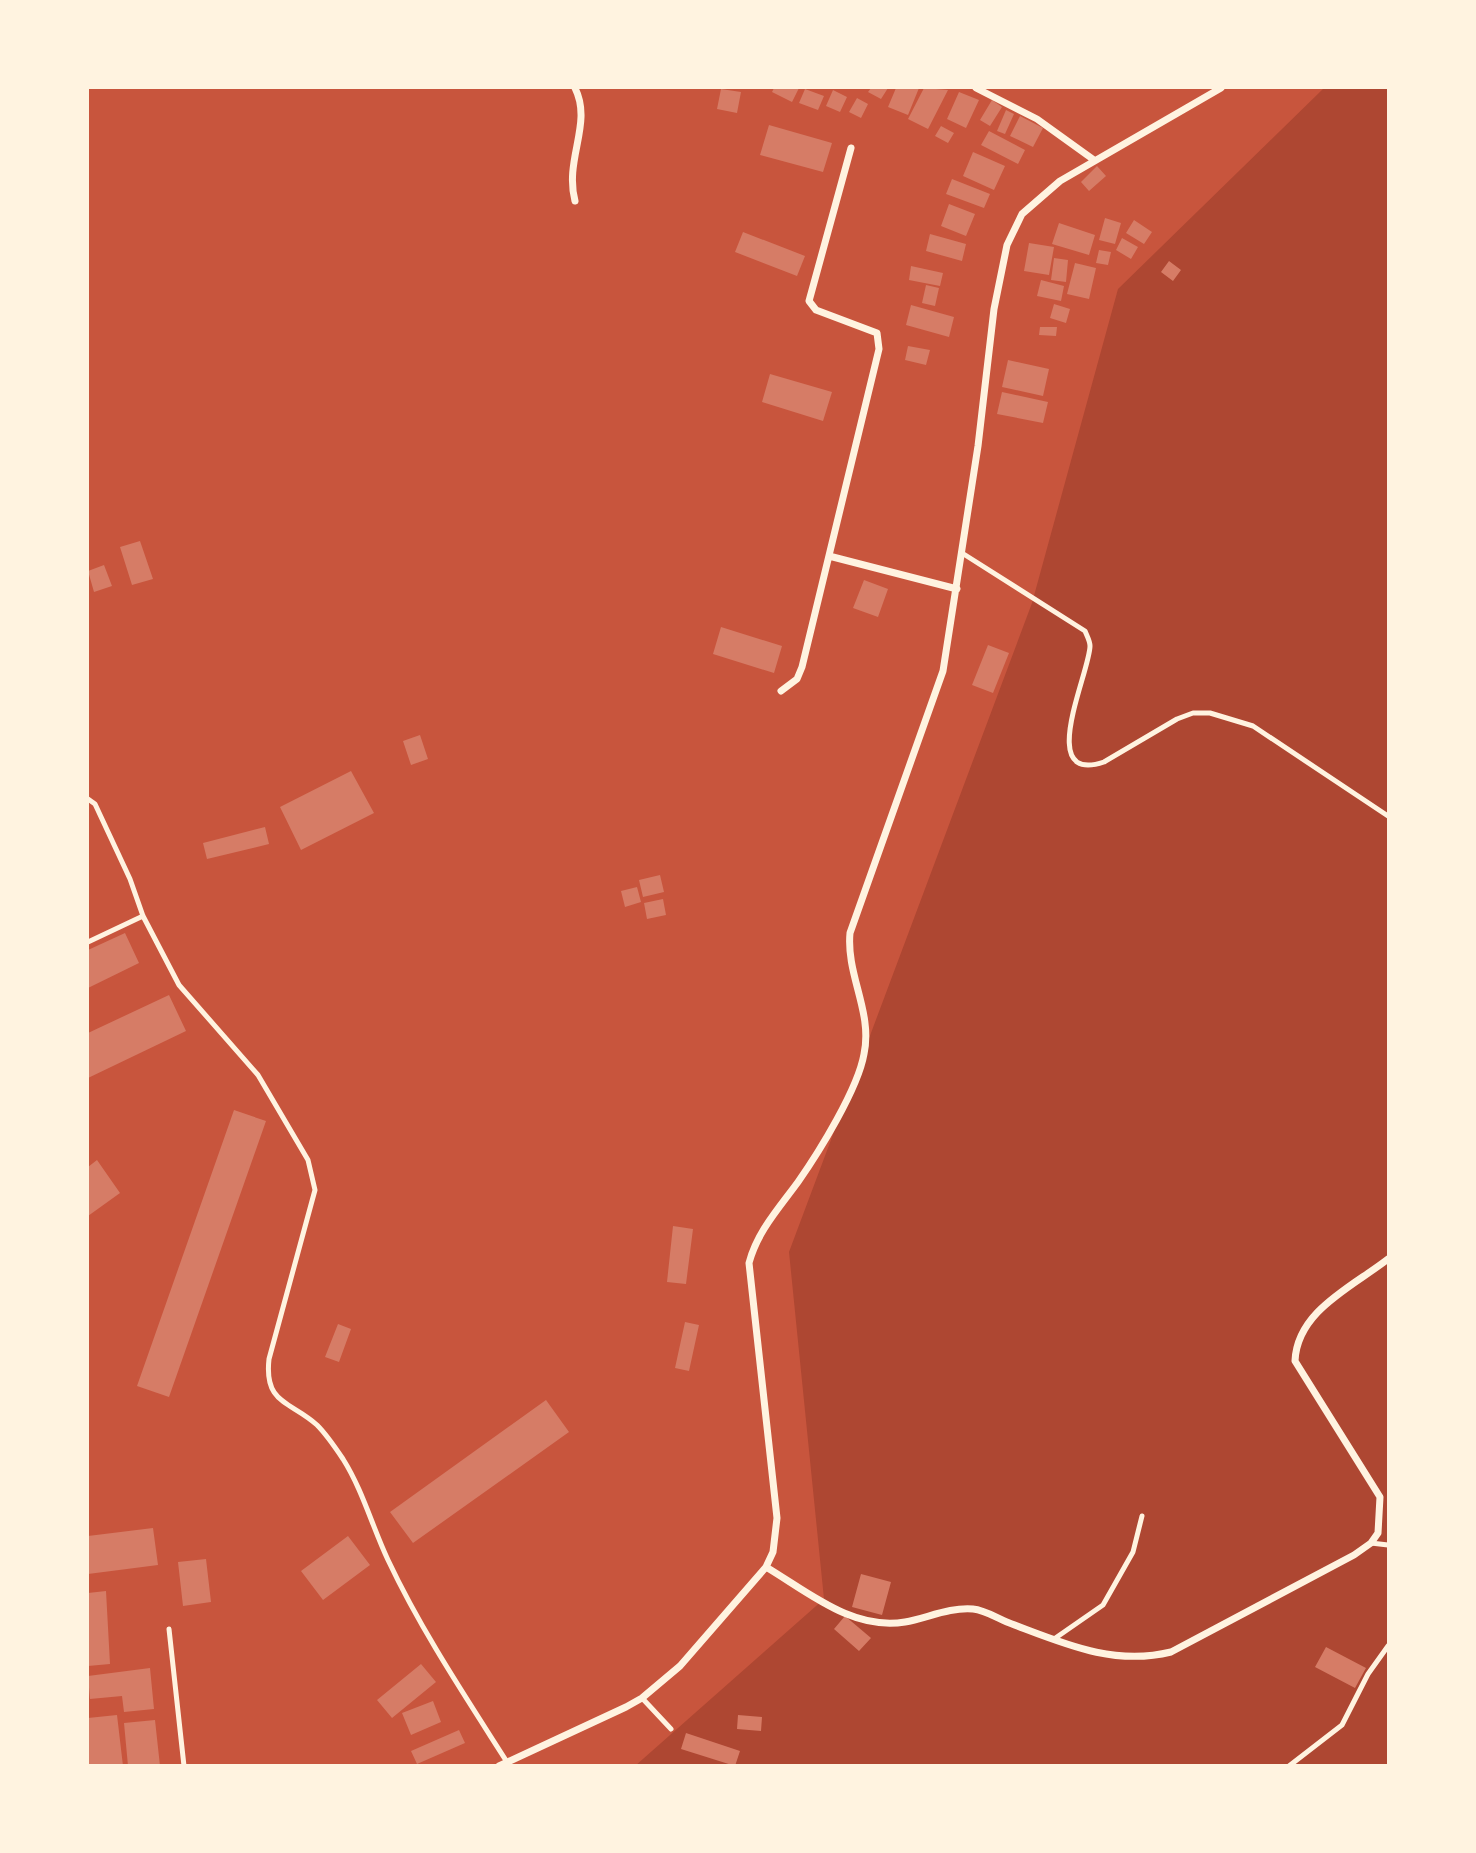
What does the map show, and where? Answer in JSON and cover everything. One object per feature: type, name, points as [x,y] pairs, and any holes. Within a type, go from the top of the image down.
[{"type":"street","points":[[575,88],[582,117],[570,173],[575,201]]},
{"type":"street","points":[[976,88],[1037,119],[1094,160]]},
{"type":"street","points":[[503,1764],[642,1698],[680,1666],[765,1567],[773,1552],[777,1518],[749,1263],[754,1242],[812,1162],[860,1071],[866,1037],[864,1010],[850,959],[850,933],[943,671],[957,589],[994,309],[1007,245],[1022,214],[1034,201],[1094,160],[1220,88]]},
{"type":"street","points":[[781,691],[797,679],[802,667],[879,349],[877,333],[816,310],[809,301],[851,148]]},
{"type":"street","points":[[829,556],[957,589]]},
{"type":"street","points":[[765,1567],[841,1612],[866,1621],[904,1622],[973,1609],[1054,1639],[1114,1657],[1148,1658],[1171,1652],[1371,1543],[1378,1533],[1380,1497],[1303,1379],[1295,1361],[1301,1331],[1316,1313],[1388,1259]]},
{"type":"lane","points":[[961,553],[1085,631],[1089,640],[1089,653],[1071,716],[1070,741],[1073,758],[1078,764],[1091,766],[1104,762],[1177,719],[1193,713],[1210,713],[1253,726],[1388,816]]},
{"type":"lane","points":[[88,799],[95,804],[130,880],[143,916],[179,985],[258,1075],[309,1160],[315,1190],[269,1359],[268,1383],[283,1404],[317,1425],[354,1476],[389,1562],[503,1764]]},
{"type":"lane","points":[[88,942],[143,916]]},
{"type":"lane","points":[[1054,1639],[1103,1605],[1133,1552],[1142,1516]]},
{"type":"lane","points":[[1371,1543],[1388,1545]]},
{"type":"lane","points":[[169,1629],[184,1766]]},
{"type":"lane","points":[[1289,1766],[1342,1725],[1368,1674],[1388,1646]]},
{"type":"lane","points":[[642,1698],[671,1729]]},
{"type":"shaded area","points":[[1324,88],[1388,88],[1388,1765],[635,1766],[824,1599],[789,1252],[1032,603],[1118,289]]},
{"type":"building","points":[[774,88],[799,88],[792,102],[772,92]]},
{"type":"building","points":[[871,88],[888,88],[881,99],[868,92]]},
{"type":"building","points":[[896,88],[919,88],[908,115],[888,107]]},
{"type":"building","points":[[924,88],[948,90],[928,129],[908,119]]},
{"type":"building","points":[[721,89],[741,92],[737,113],[717,109]]},
{"type":"building","points":[[805,89],[824,96],[818,110],[799,103]]},
{"type":"building","points":[[833,90],[847,97],[840,112],[826,106]]},
{"type":"building","points":[[959,92],[979,100],[966,128],[947,119]]},
{"type":"building","points":[[857,98],[868,104],[861,118],[849,112]]},
{"type":"building","points":[[992,100],[1002,107],[990,126],[980,120]]},
{"type":"building","points":[[1006,110],[1014,114],[1005,134],[997,131]]},
{"type":"building","points":[[1020,116],[1043,128],[1033,147],[1010,136]]},
{"type":"building","points":[[769,125],[832,143],[823,172],[760,155]]},
{"type":"building","points":[[941,126],[954,133],[948,143],[935,136]]},
{"type":"building","points":[[989,131],[1025,150],[1018,164],[981,145]]},
{"type":"building","points":[[973,152],[1005,166],[994,190],[963,176]]},
{"type":"building","points":[[1097,166],[1106,176],[1089,191],[1081,182]]},
{"type":"building","points":[[952,179],[990,194],[984,208],[946,194]]},
{"type":"building","points":[[949,204],[975,214],[966,236],[941,226]]},
{"type":"building","points":[[1105,218],[1121,223],[1115,244],[1099,240]]},
{"type":"building","points":[[1134,220],[1152,232],[1144,244],[1126,233]]},
{"type":"building","points":[[1059,223],[1095,235],[1089,255],[1052,244]]},
{"type":"building","points":[[743,232],[805,256],[797,276],[735,252]]},
{"type":"building","points":[[930,234],[966,244],[962,261],[926,251]]},
{"type":"building","points":[[1122,238],[1138,247],[1131,259],[1116,250]]},
{"type":"building","points":[[1029,243],[1054,247],[1049,275],[1024,271]]},
{"type":"building","points":[[1099,250],[1111,252],[1108,265],[1096,263]]},
{"type":"building","points":[[1054,258],[1068,260],[1066,282],[1051,280]]},
{"type":"building","points":[[1169,261],[1181,270],[1173,281],[1161,272]]},
{"type":"building","points":[[1075,263],[1096,268],[1089,299],[1067,294]]},
{"type":"building","points":[[911,266],[943,273],[940,286],[909,280]]},
{"type":"building","points":[[1041,280],[1064,286],[1061,301],[1037,296]]},
{"type":"building","points":[[926,285],[939,288],[935,306],[922,303]]},
{"type":"building","points":[[1054,304],[1070,309],[1066,323],[1050,318]]},
{"type":"building","points":[[911,305],[954,317],[949,337],[906,325]]},
{"type":"building","points":[[1040,327],[1057,327],[1056,336],[1039,335]]},
{"type":"building","points":[[908,346],[930,350],[926,365],[905,360]]},
{"type":"building","points":[[1008,360],[1049,369],[1043,396],[1002,387]]},
{"type":"building","points":[[770,374],[832,392],[823,421],[762,402]]},
{"type":"building","points":[[1002,392],[1048,402],[1043,423],[997,414]]},
{"type":"building","points":[[140,541],[153,579],[132,585],[120,547]]},
{"type":"building","points":[[104,565],[112,586],[94,592],[88,571]]},
{"type":"building","points":[[864,580],[888,589],[878,617],[853,608]]},
{"type":"building","points":[[721,627],[782,646],[774,673],[713,654]]},
{"type":"building","points":[[988,645],[1009,653],[993,693],[972,685]]},
{"type":"building","points":[[420,735],[428,759],[411,765],[403,741]]},
{"type":"building","points":[[351,771],[374,813],[301,850],[280,807]]},
{"type":"building","points":[[265,827],[269,844],[207,859],[203,843]]},
{"type":"building","points":[[660,875],[664,892],[643,897],[639,880]]},
{"type":"building","points":[[637,887],[641,902],[625,907],[621,891]]},
{"type":"building","points":[[663,899],[666,915],[647,919],[644,903]]},
{"type":"building","points":[[125,933],[139,963],[88,988],[88,950]]},
{"type":"building","points":[[169,995],[186,1031],[88,1078],[88,1033]]},
{"type":"building","points":[[234,1110],[266,1121],[169,1397],[137,1386]]},
{"type":"building","points":[[97,1160],[120,1193],[88,1216],[88,1167]]},
{"type":"building","points":[[673,1226],[693,1229],[686,1284],[667,1282]]},
{"type":"building","points":[[685,1322],[699,1325],[689,1371],[675,1368]]},
{"type":"building","points":[[338,1324],[351,1329],[339,1362],[325,1357]]},
{"type":"building","points":[[546,1400],[569,1432],[413,1543],[390,1512]]},
{"type":"building","points":[[153,1528],[158,1565],[88,1574],[88,1536]]},
{"type":"building","points":[[348,1536],[370,1565],[323,1600],[301,1571]]},
{"type":"building","points":[[206,1559],[211,1602],[183,1606],[178,1562]]},
{"type":"building","points":[[861,1574],[891,1582],[882,1615],[852,1607]]},
{"type":"building","points":[[106,1591],[110,1664],[88,1666],[88,1593]]},
{"type":"building","points":[[845,1616],[871,1638],[859,1651],[834,1629]]},
{"type":"building","points":[[1326,1647],[1366,1668],[1355,1688],[1315,1667]]},
{"type":"building","points":[[421,1664],[436,1682],[392,1718],[377,1700]]},
{"type":"building","points":[[150,1668],[154,1709],[124,1712],[122,1696],[90,1699],[88,1676]]},
{"type":"building","points":[[433,1701],[441,1722],[411,1735],[402,1713]]},
{"type":"building","points":[[117,1715],[123,1766],[88,1766],[88,1718]]},
{"type":"building","points":[[738,1715],[762,1717],[761,1731],[737,1729]]},
{"type":"building","points":[[155,1720],[160,1766],[128,1766],[124,1723]]},
{"type":"building","points":[[459,1730],[465,1743],[417,1764],[411,1751]]},
{"type":"building","points":[[686,1733],[740,1751],[735,1766],[681,1749]]}]
